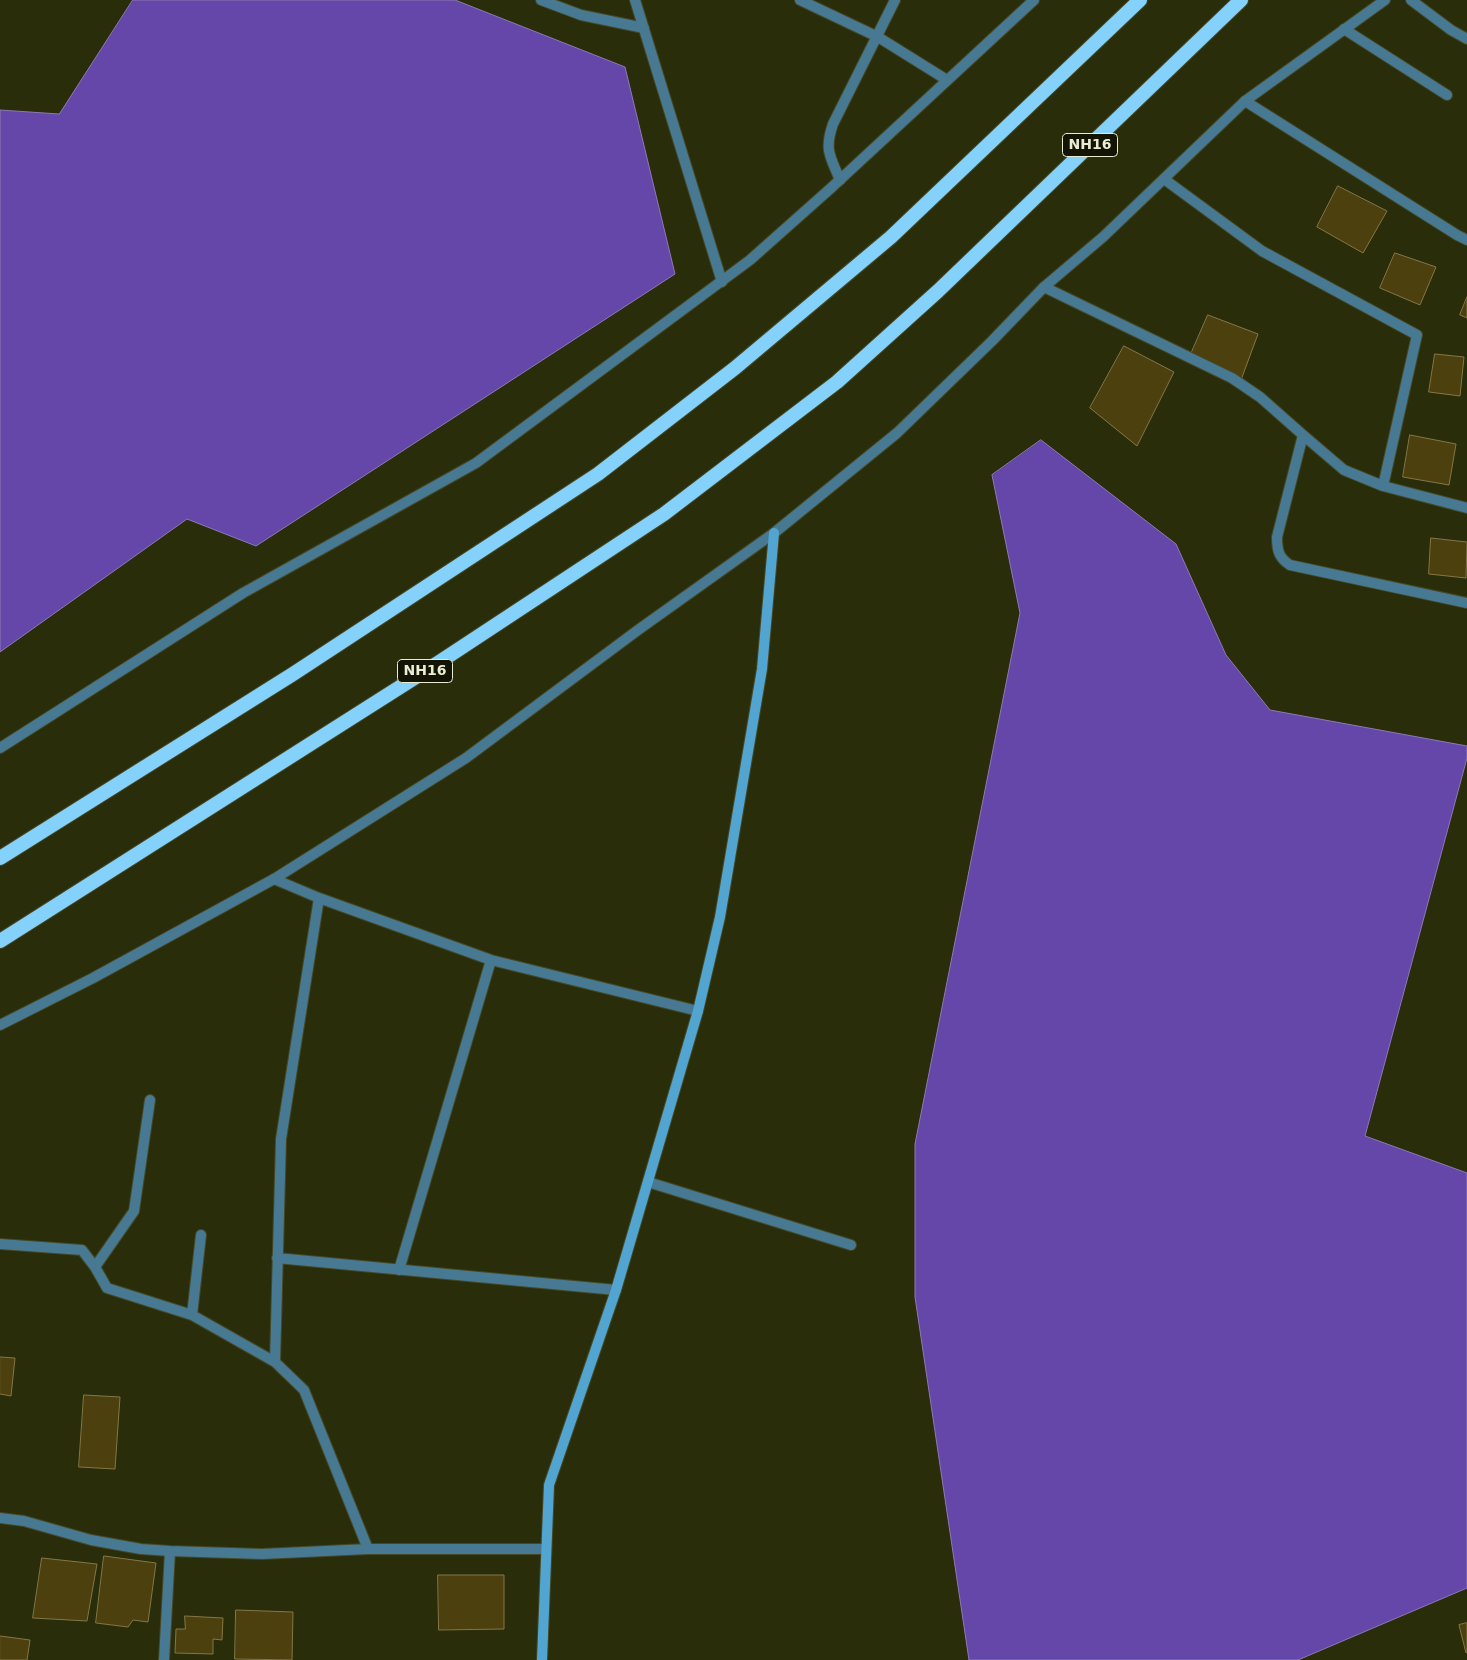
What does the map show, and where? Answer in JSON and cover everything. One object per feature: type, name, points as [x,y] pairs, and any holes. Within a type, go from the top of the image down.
[{"type":"highway","points":[[0,858],[293,674],[598,474],[735,368],[891,237],[1140,0]]},
{"type":"highway","name":"NH16","points":[[0,941],[441,661],[664,514],[837,382],[938,291],[1241,0]]},
{"type":"main road","points":[[542,1660],[549,1486],[616,1290],[698,1011],[720,917],[762,669],[774,533]]},
{"type":"street","points":[[541,0],[581,15],[644,28]]},
{"type":"street","points":[[635,0],[722,282]]},
{"type":"street","points":[[800,0],[878,37],[948,80]]},
{"type":"street","points":[[840,180],[827,151],[828,138],[833,124],[895,0]]},
{"type":"street","points":[[0,748],[243,593],[476,463],[750,260],[840,180],[1034,0]]},
{"type":"street","points":[[0,1025],[93,978],[274,879],[466,758],[638,630],[774,533],[897,434],[1044,287],[1104,237],[1245,101],[1385,0]]},
{"type":"street","points":[[1411,0],[1451,30],[1467,39]]},
{"type":"street","points":[[1344,30],[1447,95]]},
{"type":"street","points":[[1245,101],[1467,240]]},
{"type":"street","points":[[1164,178],[1262,251],[1417,335],[1382,486]]},
{"type":"street","points":[[1044,287],[1232,378],[1260,397],[1344,470],[1382,486],[1467,508]]},
{"type":"street","points":[[1303,436],[1277,537],[1277,550],[1282,560],[1290,566],[1467,603]]},
{"type":"street","points":[[274,879],[319,898],[491,960],[698,1011]]},
{"type":"street","points":[[275,1362],[281,1139],[319,898]]},
{"type":"street","points":[[399,1270],[491,960]]},
{"type":"street","points":[[95,1267],[134,1211],[150,1100]]},
{"type":"street","points":[[648,1182],[850,1244]]},
{"type":"street","points":[[192,1315],[201,1236]]},
{"type":"street","points":[[0,1244],[82,1250],[95,1267],[107,1288],[192,1315],[275,1362],[304,1390],[368,1549]]},
{"type":"street","points":[[277,1258],[616,1290]]},
{"type":"street","points":[[0,1518],[24,1521],[91,1540],[141,1549],[170,1551],[262,1554],[368,1549],[546,1549]]},
{"type":"street","points":[[164,1660],[170,1551]]},
{"type":"shaded area","points":[[133,0],[455,0],[625,67],[675,274],[256,546],[187,519],[0,652],[0,110],[59,114]]},
{"type":"shaded area","points":[[1041,440],[1176,544],[1226,655],[1270,710],[1467,746],[1467,758],[1365,1136],[1467,1173],[1467,1588],[1298,1660],[969,1660],[915,1297],[915,1144],[1020,613],[992,475]]},
{"type":"building","points":[[1338,186],[1387,211],[1363,253],[1317,227]]},
{"type":"building","points":[[1395,253],[1436,267],[1420,305],[1380,288]]},
{"type":"building","points":[[1467,297],[1467,318],[1460,315]]},
{"type":"building","points":[[1208,315],[1258,334],[1241,380],[1191,354]]},
{"type":"building","points":[[1124,346],[1174,372],[1137,446],[1090,408]]},
{"type":"building","points":[[1435,354],[1464,357],[1460,396],[1429,392]]},
{"type":"building","points":[[1410,435],[1456,444],[1449,485],[1403,477]]},
{"type":"building","points":[[1431,538],[1467,542],[1466,578],[1429,574]]},
{"type":"building","points":[[0,1357],[15,1358],[11,1396],[0,1394]]},
{"type":"building","points":[[84,1395],[120,1397],[115,1469],[79,1467]]},
{"type":"building","points":[[104,1556],[156,1563],[148,1622],[133,1620],[128,1627],[96,1623]]},
{"type":"building","points":[[42,1558],[97,1564],[87,1621],[33,1618]]},
{"type":"building","points":[[438,1575],[504,1575],[504,1629],[439,1630]]},
{"type":"building","points":[[236,1610],[293,1612],[292,1660],[235,1659]]},
{"type":"building","points":[[185,1616],[223,1618],[222,1640],[213,1639],[213,1654],[175,1653],[176,1629],[185,1629]]},
{"type":"building","points":[[1467,1623],[1467,1652],[1466,1653],[1459,1625]]},
{"type":"building","points":[[0,1636],[30,1640],[27,1660],[0,1660]]}]
